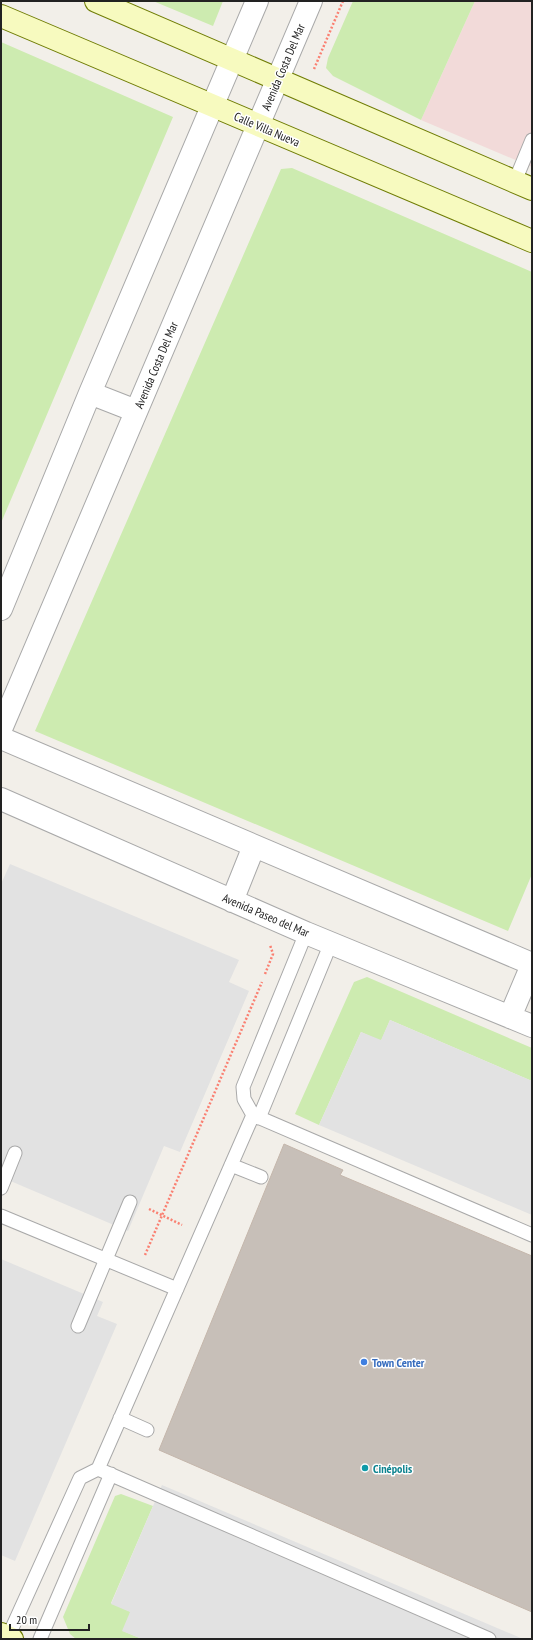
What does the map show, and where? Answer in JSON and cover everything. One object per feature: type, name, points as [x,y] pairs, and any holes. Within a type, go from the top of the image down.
[{"type":"street","points":[[96,1],[524,185]]},
{"type":"street","points":[[1,609],[90,393],[257,1]]},
{"type":"street","name":"Avenida Costa Del Mar","points":[[1,729],[311,1]]},
{"type":"street","name":"Calle Villa Nueva","points":[[1,16],[532,241]]},
{"type":"street","points":[[90,393],[136,411]]},
{"type":"street","points":[[1,738],[532,964],[510,1017]]},
{"type":"street","name":"Avenida Paseo del Mar","points":[[1,799],[306,933],[532,1026]]},
{"type":"street","points":[[232,901],[254,846]]},
{"type":"lane","points":[[524,185],[532,140]]},
{"type":"lane","points":[[306,933],[243,1087],[244,1100],[256,1117],[532,1235]]},
{"type":"lane","points":[[7,1637],[80,1478],[98,1469],[231,1165],[256,1117],[331,943]]},
{"type":"lane","points":[[1,1188],[16,1153]]},
{"type":"lane","points":[[231,1165],[261,1177]]},
{"type":"lane","points":[[78,1326],[130,1202]]},
{"type":"lane","points":[[1,1216],[177,1289]]},
{"type":"lane","points":[[120,1418],[147,1430]]},
{"type":"lane","points":[[98,1469],[489,1639]]},
{"type":"lane","points":[[40,1639],[111,1474]]},
{"type":"path","points":[[305,90],[343,1]]},
{"type":"path","points":[[138,1273],[273,954],[269,942]]},
{"type":"path","points":[[130,1202],[162,1214],[200,1235]]},
{"type":"shaded area","points":[[475,1],[532,1],[532,167],[421,120]]},
{"type":"shaded area","points":[[10,864],[239,960],[229,982],[249,991],[180,1152],[164,1146],[128,1231],[1,1177],[1,884]]},
{"type":"shaded area","points":[[390,1020],[532,1081],[532,1215],[319,1125],[361,1032],[381,1040]]},
{"type":"shaded area","points":[[1,1259],[103,1302],[97,1316],[117,1324],[15,1561],[1,1555]]},
{"type":"shaded area","points":[[162,1485],[523,1639],[142,1639],[122,1631],[130,1612],[111,1604]]},
{"type":"green space","points":[[153,1],[223,1],[213,26]]},
{"type":"green space","points":[[353,1],[475,1],[421,120],[333,76],[326,68],[328,58]]},
{"type":"green space","points":[[1,42],[173,117],[1,523]]},
{"type":"green space","points":[[292,168],[532,272],[532,874],[508,931],[35,731],[281,169]]},
{"type":"green space","points":[[367,977],[532,1048],[532,1081],[390,1020],[381,1041],[361,1032],[319,1125],[295,1114],[354,982]]},
{"type":"green space","points":[[121,1494],[153,1506],[111,1603],[131,1612],[123,1631],[142,1639],[76,1639],[70,1634],[63,1617],[115,1496]]},
{"type":"building","name":"Town Center","points":[[284,1144],[343,1170],[340,1175],[532,1256],[532,1612],[159,1450]]},
{"type":"place","name":"Town Center","points":[[364,1362]]},
{"type":"place","name":"Cinépolis","points":[[365,1468]]}]
